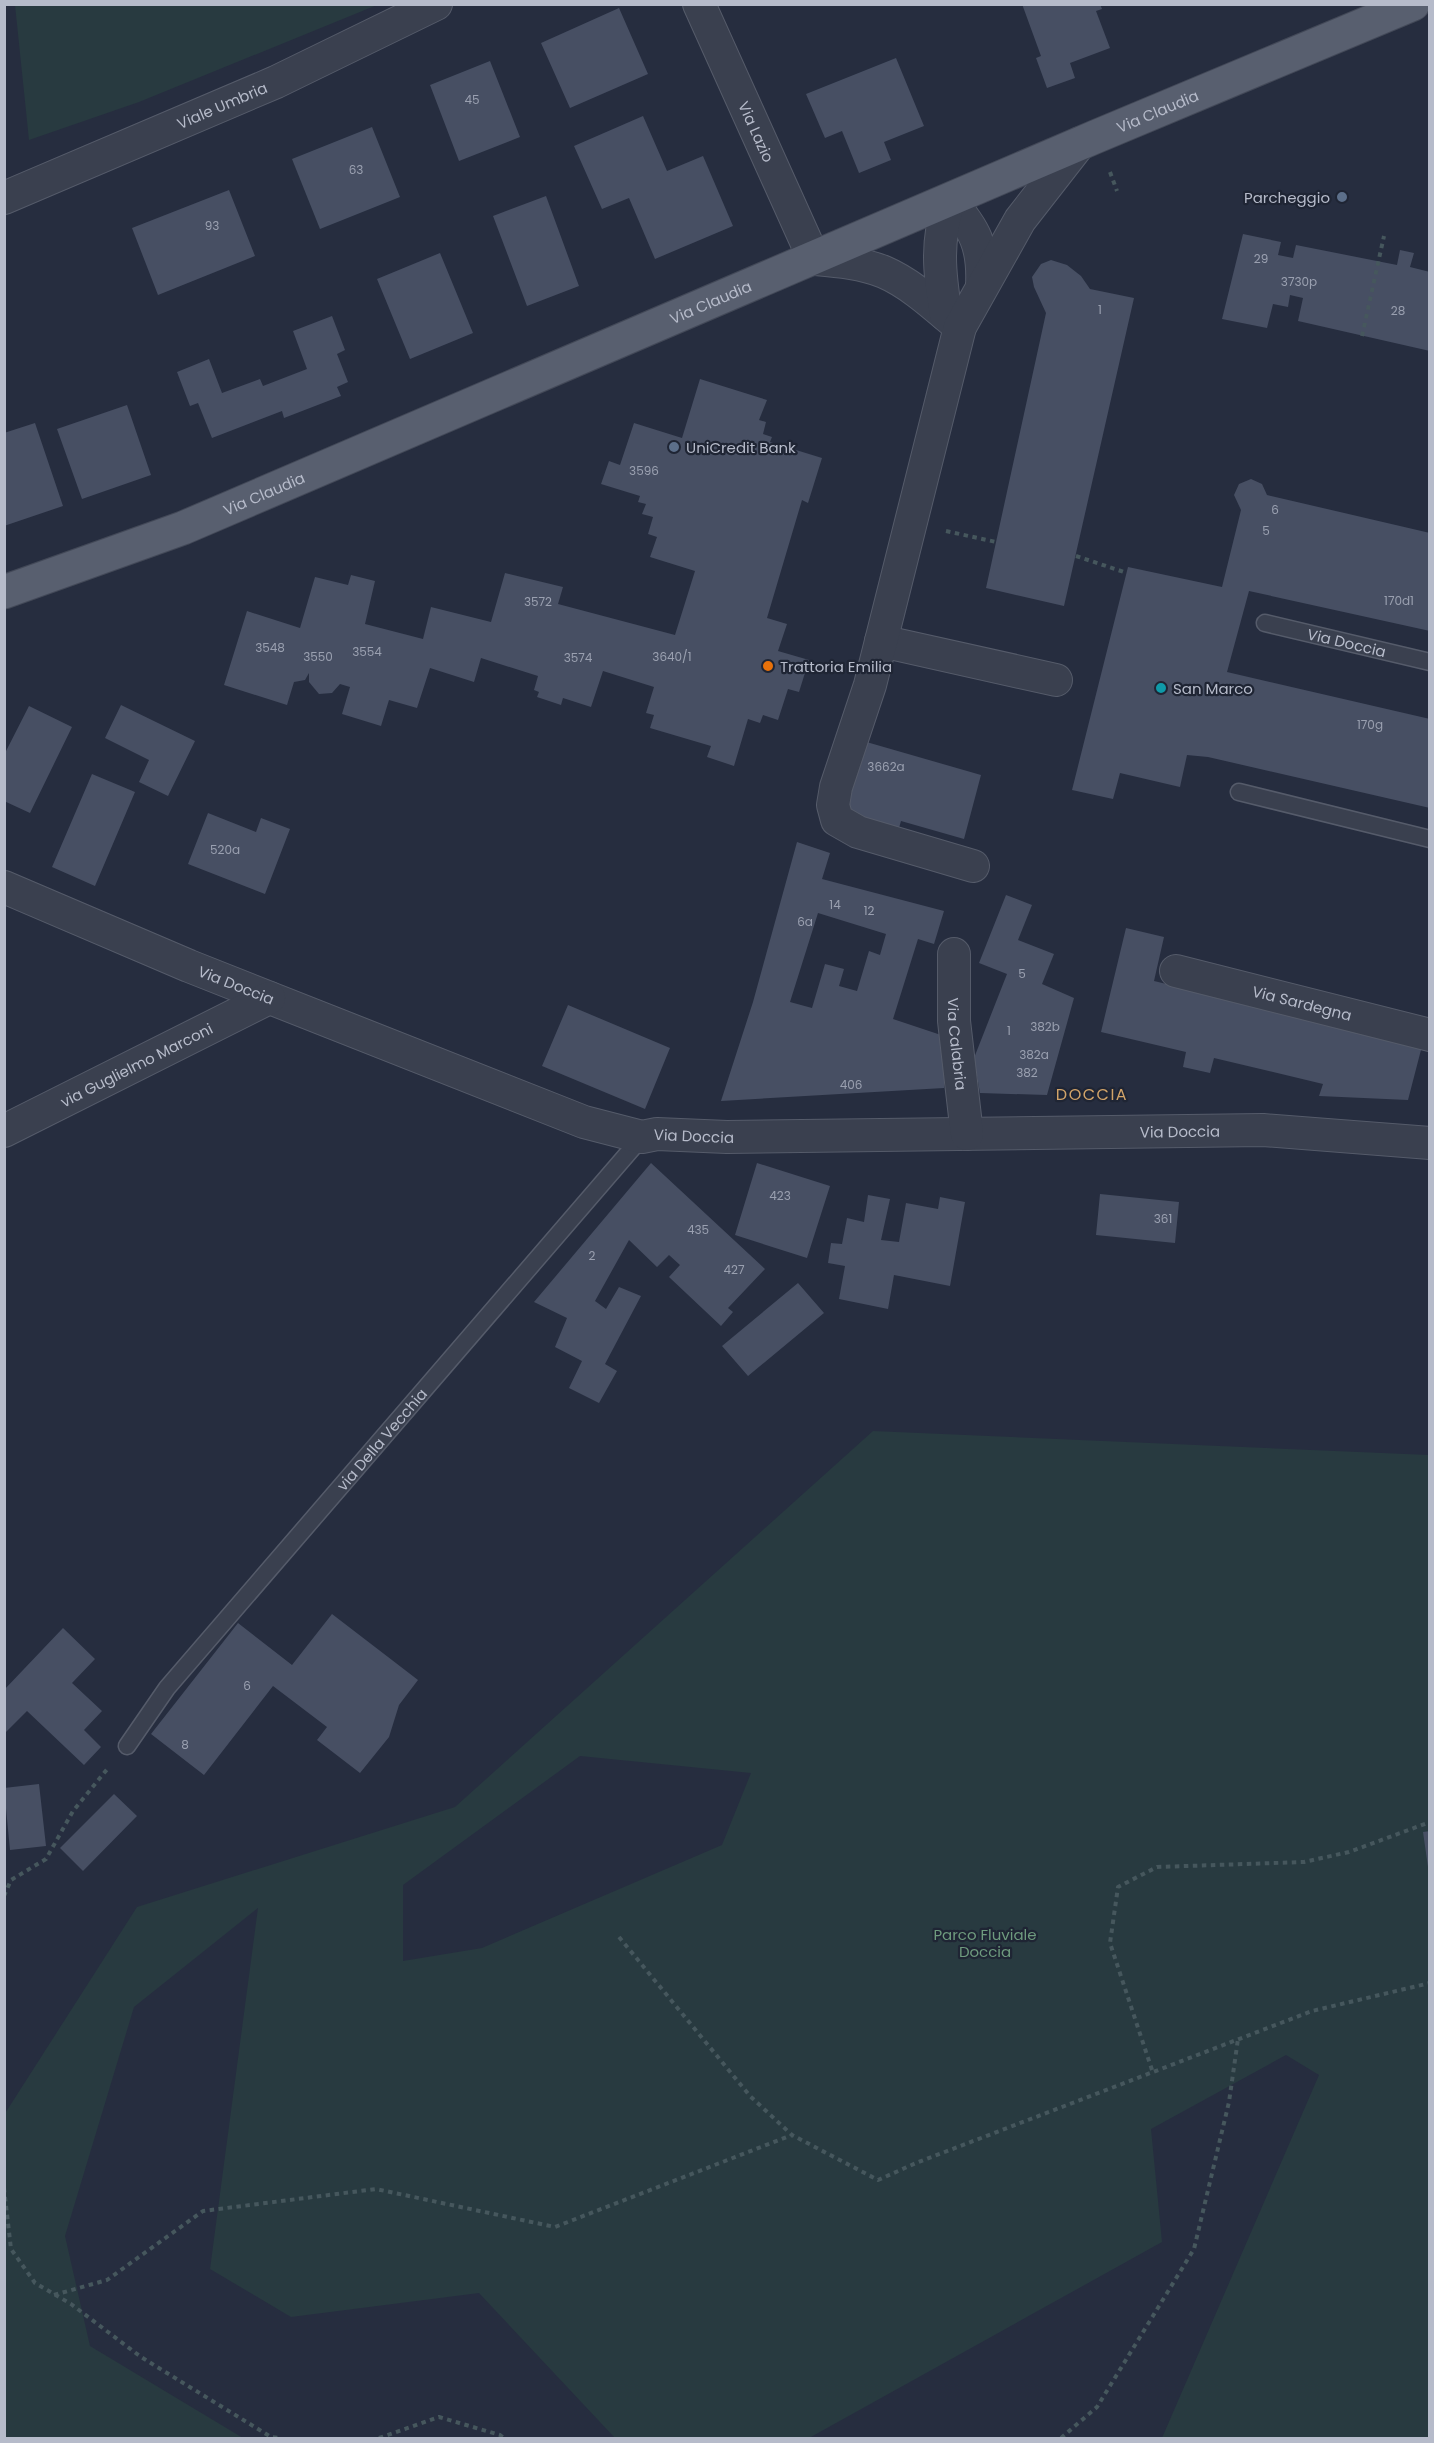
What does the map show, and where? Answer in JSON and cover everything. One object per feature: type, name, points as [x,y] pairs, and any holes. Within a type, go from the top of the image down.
[{"type":"main road","name":"Via Claudia","points":[[4,592],[194,523],[1080,143],[1413,4]]},
{"type":"street","name":"Viale Umbria","points":[[4,198],[276,82],[436,4]]},
{"type":"street","name":"Via Lazio","points":[[699,4],[814,259]]},
{"type":"street","points":[[953,321],[982,286],[1020,220],[1080,143]]},
{"type":"street","points":[[949,200],[976,235],[983,259],[982,286]]},
{"type":"street","points":[[949,200],[940,228],[938,250],[953,321],[911,524],[882,641],[836,787],[833,805],[837,820],[858,832],[973,866]]},
{"type":"street","points":[[814,259],[844,262],[884,272],[922,296],[953,321]]},
{"type":"street","points":[[882,641],[1056,680]]},
{"type":"street","name":"Via Doccia","points":[[4,887],[269,998],[584,1122],[642,1137],[657,1134],[727,1137],[1263,1130],[1430,1143]]},
{"type":"street","name":"Via Calabria","points":[[954,954],[954,1021],[967,1134]]},
{"type":"street","name":"Via Sardegna","points":[[1176,972],[1430,1035]]},
{"type":"street","name":"via Guglielmo Marconi","points":[[4,1131],[269,998]]},
{"type":"lane","name":"Via Doccia","points":[[1265,623],[1430,662]]},
{"type":"lane","points":[[1239,792],[1430,839]]},
{"type":"lane","name":"via Della Vecchia","points":[[127,1746],[167,1688],[642,1137]]},
{"type":"path","points":[[1362,336],[1384,236]]},
{"type":"path","points":[[911,524],[996,542]]},
{"type":"path","points":[[1076,556],[1127,573]]},
{"type":"path","points":[[4,1896],[11,1880],[46,1859],[73,1811],[127,1746]]},
{"type":"path","points":[[1152,2070],[1110,1943],[1118,1887],[1157,1867],[1304,1862],[1349,1852],[1430,1822]]},
{"type":"path","points":[[619,1937],[750,2096],[792,2135],[878,2180],[1152,2070],[1312,2011],[1430,1983]]},
{"type":"path","points":[[1061,2439],[1097,2407],[1194,2249],[1229,2102],[1238,2039]]},
{"type":"path","points":[[54,2295],[107,2280],[203,2211],[376,2189],[555,2227],[792,2135]]},
{"type":"path","points":[[4,2188],[11,2248],[35,2283],[71,2304],[141,2357],[271,2437],[282,2439]]},
{"type":"path","points":[[379,2439],[439,2416],[500,2434],[504,2439]]},
{"type":"green space","points":[[15,4],[377,5],[139,102],[29,140]]},
{"type":"green space","name":"Parco Fluviale Doccia","points":[[873,1431],[1429,1455],[1429,2438],[1162,2438],[1319,2075],[1286,2055],[1151,2129],[1162,2242],[809,2438],[615,2438],[479,2293],[291,2317],[210,2269],[258,1908],[134,2007],[65,2236],[90,2346],[243,2438],[5,2438],[4,2115],[137,1907],[455,1807]],"holes":[[[580,1756],[751,1773],[722,1845],[482,1948],[403,1961],[403,1885]]]},
{"type":"building","points":[[1022,4],[1100,4],[1102,9],[1096,11],[1110,48],[1070,63],[1075,78],[1047,88],[1036,58],[1041,56]]},
{"type":"building","points":[[619,8],[648,74],[570,108],[541,43]]},
{"type":"building","points":[[896,58],[924,126],[884,142],[891,160],[859,173],[842,131],[825,138],[806,94]]},
{"type":"building","points":[[490,61],[520,137],[459,161],[430,85]]},
{"type":"building","points":[[643,116],[667,171],[703,156],[733,226],[655,259],[629,198],[602,209],[574,146]]},
{"type":"building","points":[[372,127],[400,197],[320,229],[292,159]]},
{"type":"building","points":[[229,190],[255,256],[158,295],[132,228]]},
{"type":"building","points":[[546,196],[579,286],[527,306],[493,216]]},
{"type":"building","points":[[1243,234],[1281,242],[1278,255],[1293,258],[1296,245],[1397,265],[1400,250],[1414,253],[1410,267],[1430,272],[1430,351],[1298,321],[1303,298],[1290,295],[1288,307],[1273,304],[1267,328],[1222,319]]},
{"type":"building","points":[[440,253],[473,333],[410,359],[377,279]]},
{"type":"building","points":[[1051,260],[1067,265],[1081,276],[1090,289],[1134,298],[1064,606],[986,588],[1046,313],[1032,277],[1041,264]]},
{"type":"building","points":[[332,316],[345,350],[337,354],[348,382],[337,387],[341,396],[284,418],[282,411],[212,438],[198,403],[190,406],[177,372],[209,359],[222,393],[260,379],[263,386],[307,369],[293,331]]},
{"type":"building","points":[[700,379],[767,400],[759,420],[766,422],[763,434],[772,437],[770,442],[822,458],[808,503],[802,500],[767,618],[787,624],[778,651],[809,660],[799,692],[788,689],[778,720],[763,715],[760,723],[748,719],[734,766],[707,757],[711,746],[650,728],[654,715],[646,713],[654,687],[603,671],[591,707],[563,698],[561,705],[537,697],[539,692],[534,690],[538,676],[481,658],[474,682],[430,668],[417,708],[389,700],[381,726],[342,714],[350,687],[340,684],[332,693],[319,694],[309,682],[309,673],[305,680],[294,682],[287,705],[224,685],[247,611],[300,628],[315,577],[348,585],[351,575],[375,581],[365,624],[423,639],[431,607],[491,622],[505,573],[563,587],[558,604],[675,635],[695,571],[650,557],[657,537],[648,534],[653,517],[642,514],[646,504],[638,502],[640,496],[601,484],[609,461],[620,465],[634,423],[682,438]]},
{"type":"building","points":[[127,405],[151,475],[82,499],[57,429]]},
{"type":"building","points":[[35,423],[63,506],[4,526],[4,433]]},
{"type":"building","points":[[1251,479],[1262,484],[1267,495],[1430,533],[1430,631],[1249,591],[1227,672],[1430,719],[1430,808],[1208,757],[1187,755],[1180,787],[1120,773],[1113,799],[1072,790],[1128,567],[1222,587],[1241,510],[1234,495],[1239,484]]},
{"type":"building","points":[[121,705],[195,741],[168,796],[139,782],[149,760],[105,738]]},
{"type":"building","points":[[29,706],[72,727],[30,813],[4,801],[4,755]]},
{"type":"building","points":[[863,741],[981,775],[964,839],[901,821],[899,828],[843,812]]},
{"type":"building","points":[[92,774],[135,792],[95,886],[52,867]]},
{"type":"building","points":[[208,813],[256,832],[261,818],[290,829],[265,894],[188,864]]},
{"type":"building","points":[[797,842],[830,853],[822,879],[944,911],[934,944],[918,939],[893,1019],[944,1036],[944,1088],[721,1101],[753,1002]],"holes":[[[818,913],[886,934],[880,955],[869,951],[857,991],[839,986],[844,969],[825,964],[812,1008],[790,1002]]]},
{"type":"building","points":[[1006,895],[1032,905],[1018,940],[1054,954],[1042,984],[1074,998],[1047,1095],[980,1093],[974,1058],[1007,974],[979,963]]},
{"type":"building","points":[[1126,928],[1164,937],[1154,981],[1422,1046],[1408,1100],[1319,1096],[1323,1084],[1214,1058],[1210,1073],[1183,1067],[1186,1052],[1101,1032]]},
{"type":"building","points":[[568,1005],[670,1048],[645,1109],[542,1066]]},
{"type":"building","points":[[651,1163],[765,1269],[728,1308],[733,1312],[721,1326],[669,1277],[680,1265],[669,1255],[657,1267],[629,1240],[595,1301],[606,1309],[619,1287],[641,1296],[605,1364],[617,1371],[599,1403],[569,1388],[582,1361],[555,1347],[567,1318],[534,1302]]},
{"type":"building","points":[[757,1163],[830,1186],[807,1258],[735,1235]]},
{"type":"building","points":[[1100,1194],[1179,1202],[1175,1243],[1096,1235]]},
{"type":"building","points":[[868,1195],[890,1199],[881,1240],[899,1242],[906,1203],[938,1209],[940,1197],[965,1202],[950,1286],[894,1275],[888,1309],[839,1299],[845,1266],[828,1263],[831,1243],[842,1244],[847,1218],[864,1222]]},
{"type":"building","points":[[798,1283],[824,1313],[748,1376],[722,1346]]},
{"type":"building","points":[[332,1614],[418,1680],[399,1705],[389,1737],[360,1773],[317,1740],[327,1727],[273,1686],[204,1775],[151,1734],[238,1623],[292,1665]]},
{"type":"building","points":[[63,1628],[95,1659],[72,1683],[102,1711],[84,1730],[101,1747],[84,1765],[27,1711],[4,1734],[4,1690]]},
{"type":"building","points":[[39,1784],[46,1846],[10,1850],[4,1788]]},
{"type":"building","points":[[114,1794],[137,1816],[83,1871],[60,1848]]},
{"type":"building","points":[[1430,1831],[1430,1867],[1428,1867],[1423,1832]]},
{"type":"place","name":"Parcheggio","points":[[1342,197]]},
{"type":"place","name":"UniCredit Bank","points":[[674,447]]},
{"type":"place","name":"Trattoria Emilia","points":[[768,666]]},
{"type":"place","name":"San Marco","points":[[1161,688]]},
{"type":"district","name":"DOCCIA","points":[[1092,1094]]}]
